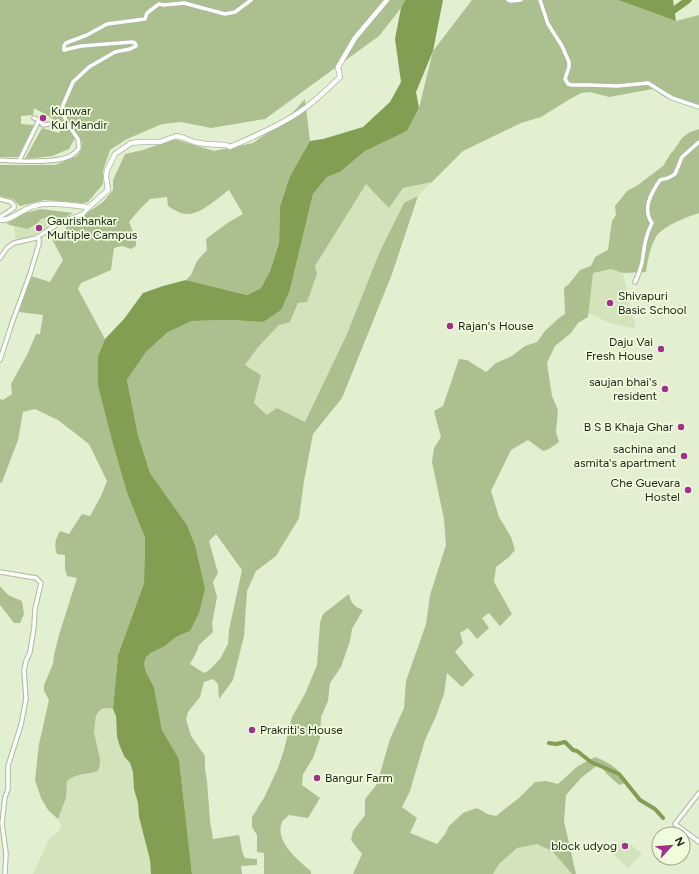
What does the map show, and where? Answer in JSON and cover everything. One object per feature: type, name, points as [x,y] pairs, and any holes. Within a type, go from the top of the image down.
[{"type":"street","points":[[0,160],[44,161],[72,156],[79,148],[78,139],[67,123],[62,111],[72,82],[89,67],[115,52],[130,49],[136,46],[132,42],[81,46],[64,50],[64,46],[66,44],[107,24],[145,19],[147,13],[159,4],[184,4],[225,14],[235,12],[252,0]]},
{"type":"street","points":[[0,258],[7,248],[14,243],[36,238],[61,222],[83,214],[108,190],[106,176],[107,170],[115,154],[131,143],[160,142],[176,136],[194,142],[226,145],[230,147],[298,113],[340,77],[338,68],[355,38],[387,0]]},
{"type":"street","points":[[508,0],[521,0]]},
{"type":"street","points":[[540,0],[548,24],[562,46],[569,62],[566,79],[568,84],[572,86],[618,86],[648,83],[672,98],[699,107]]},
{"type":"street","points":[[34,118],[39,120],[43,125],[49,124]]},
{"type":"street","points":[[19,161],[39,120]]},
{"type":"street","points":[[635,282],[642,264],[643,247],[647,232],[652,223],[648,217],[648,202],[660,180],[675,174],[682,157],[699,142]]},
{"type":"street","points":[[0,199],[11,202],[14,205],[14,208],[0,217]]},
{"type":"street","points":[[0,220],[5,221],[32,206],[43,204],[89,207]]},
{"type":"street","points":[[0,360],[40,244],[39,236]]},
{"type":"street","points":[[0,572],[36,578],[41,583],[35,609],[30,652],[24,670],[26,699],[21,725],[8,766],[8,789],[5,797],[2,824],[6,853],[5,874]]},
{"type":"street","points":[[699,793],[674,824],[699,842]]},
{"type":"shaded area","points":[[0,0],[405,0],[401,8],[379,36],[265,119],[211,128],[181,122],[162,124],[127,139],[110,150],[103,171],[103,184],[88,202],[83,203],[44,200],[20,206],[13,199],[0,196],[0,165],[55,165],[77,156],[80,152],[82,142],[77,134],[69,149],[52,156],[25,159],[42,128],[59,133],[62,128],[55,120],[34,108],[33,115],[21,116],[21,124],[35,125],[19,157],[0,157]]},
{"type":"shaded area","points":[[405,0],[443,0],[433,51],[416,92],[419,108],[407,131],[365,151],[340,172],[327,177],[313,194],[290,290],[281,310],[263,322],[229,320],[192,321],[168,332],[146,352],[127,380],[138,435],[150,473],[187,525],[195,545],[205,589],[199,613],[190,631],[176,637],[165,646],[151,653],[146,657],[144,664],[146,672],[154,687],[162,730],[179,759],[192,874],[151,874],[150,860],[139,817],[138,803],[134,789],[133,772],[130,763],[124,756],[119,744],[116,716],[113,709],[118,655],[144,583],[145,538],[127,493],[98,386],[98,356],[105,339],[124,319],[143,293],[186,280],[247,295],[261,288],[270,271],[279,243],[280,206],[290,176],[310,141],[323,139],[363,127],[390,102],[401,82],[395,39],[401,8]]},
{"type":"shaded area","points":[[472,0],[618,0],[676,21],[699,15],[699,108],[695,108],[663,96],[653,89],[609,97],[590,92],[581,93],[541,117],[521,123],[463,151],[432,182],[403,188],[389,208],[366,184],[315,266],[317,274],[307,302],[298,303],[290,322],[279,325],[259,346],[245,365],[261,375],[254,403],[267,415],[277,408],[305,422],[347,334],[380,251],[404,203],[418,196],[392,274],[342,398],[313,434],[299,518],[276,556],[256,571],[247,591],[244,636],[233,680],[219,699],[218,684],[213,679],[204,682],[200,697],[188,712],[186,719],[191,736],[205,756],[210,821],[213,839],[239,835],[245,858],[257,859],[257,865],[241,866],[242,874],[192,874],[179,759],[162,730],[154,687],[146,672],[144,664],[146,657],[151,653],[165,646],[176,637],[190,631],[195,545],[187,525],[150,473],[138,435],[127,380],[146,352],[168,332],[192,321],[229,320],[263,322],[290,290],[313,194],[327,177],[340,172],[365,151],[407,131],[419,108],[433,51]],"holes":[[[216,534],[242,570],[229,630],[228,644],[220,659],[204,673],[190,664],[199,645],[213,632],[212,624],[217,597],[213,582],[218,573],[209,541]]]},
{"type":"shaded area","points":[[618,0],[673,0],[676,21]]},
{"type":"shaded area","points":[[305,99],[310,141],[290,176],[280,206],[279,243],[270,271],[261,288],[247,295],[186,280],[191,275],[197,261],[207,250],[206,239],[229,222],[243,214],[229,190],[204,209],[188,214],[180,213],[168,206],[167,197],[150,199],[129,222],[136,239],[136,246],[131,249],[122,246],[114,248],[111,270],[81,283],[78,289],[105,339],[98,356],[98,386],[127,493],[145,538],[144,583],[118,655],[113,709],[101,709],[96,715],[94,732],[100,759],[98,771],[78,775],[67,781],[66,798],[58,819],[48,810],[41,798],[35,780],[39,744],[49,700],[44,691],[44,685],[53,664],[59,635],[77,578],[67,576],[65,569],[65,555],[57,554],[56,542],[60,531],[69,534],[82,514],[90,516],[107,481],[89,444],[58,420],[35,409],[23,412],[18,440],[2,482],[0,483],[0,399],[3,400],[12,394],[11,384],[28,353],[36,334],[40,334],[43,315],[19,312],[31,276],[50,282],[63,260],[52,239],[56,235],[61,238],[66,232],[66,223],[81,217],[103,202],[113,190],[113,180],[125,154],[143,150],[174,139],[214,151],[253,143],[286,120]]},
{"type":"shaded area","points":[[699,129],[699,213],[672,224],[656,236],[652,245],[646,272],[623,273],[611,269],[593,273],[588,317],[578,323],[571,333],[555,346],[547,363],[552,396],[558,410],[556,432],[559,442],[543,451],[528,440],[511,450],[491,491],[499,517],[511,537],[515,550],[509,557],[496,567],[494,582],[512,614],[500,626],[489,613],[482,618],[489,628],[477,639],[468,628],[460,633],[463,643],[455,652],[474,675],[462,687],[447,673],[444,694],[425,740],[410,791],[402,807],[417,818],[410,833],[437,844],[449,826],[463,813],[477,808],[487,814],[496,816],[519,798],[535,782],[546,781],[558,784],[578,766],[595,757],[608,763],[616,769],[626,780],[625,783],[619,785],[599,764],[581,778],[566,795],[564,821],[576,874],[572,874],[552,851],[537,844],[517,848],[499,864],[493,874],[353,874],[362,854],[351,840],[353,831],[365,815],[365,799],[377,784],[390,739],[404,708],[406,681],[426,624],[430,595],[446,545],[444,519],[432,462],[434,448],[441,437],[434,411],[443,406],[459,359],[467,360],[486,372],[496,363],[512,356],[525,346],[537,342],[545,331],[565,314],[564,288],[580,270],[591,266],[595,257],[608,250],[612,221],[616,215],[615,206],[627,191],[638,185],[663,166],[682,138],[690,132]]},
{"type":"shaded area","points":[[432,182],[418,196],[404,203],[380,251],[347,334],[305,423],[277,408],[268,415],[254,403],[261,375],[245,365],[259,346],[279,325],[290,322],[315,266],[366,183],[403,188]]},
{"type":"shaded area","points":[[41,209],[73,213],[55,223],[47,217],[27,229],[6,224],[25,213]]},
{"type":"shaded area","name":"Gaurishankar Multiple Campus","points":[[47,217],[55,223],[43,232],[31,238],[16,241],[14,226],[27,229]]},
{"type":"shaded area","name":"Shivapuri Basic School","points":[[611,269],[623,273],[636,329],[610,323],[588,313],[593,273]]},
{"type":"shaded area","points":[[0,586],[8,595],[22,601],[24,614],[20,623],[14,623],[0,605]]},
{"type":"shaded area","points":[[349,594],[353,604],[357,608],[363,610],[352,629],[350,641],[341,667],[330,683],[328,701],[321,717],[320,738],[313,758],[303,774],[302,785],[320,798],[308,818],[289,815],[282,822],[280,829],[284,843],[294,856],[311,871],[311,874],[264,874],[264,853],[257,852],[257,835],[252,827],[252,817],[264,798],[278,768],[292,717],[305,694],[317,665],[320,623],[323,614]]},
{"type":"shaded area","points":[[101,709],[113,709],[115,712],[119,744],[124,756],[130,763],[133,772],[134,789],[138,803],[139,817],[150,860],[151,874],[33,874],[49,839],[59,831],[61,825],[58,819],[66,798],[67,781],[74,776],[98,771],[100,759],[94,734],[96,715]]},
{"type":"shaded area","points":[[624,839],[642,854],[628,868],[607,849],[610,846],[615,849]]},
{"type":"shaded area","points":[[537,844],[552,851],[572,874],[493,874],[499,864],[517,848]]},
{"type":"waterway","points":[[665,9],[674,10],[688,0]]},
{"type":"waterway","points":[[549,743],[556,744],[565,742],[573,750],[577,751],[591,762],[619,774],[640,800],[655,809],[663,818]]},
{"type":"place","name":"Kunwar Kul Mandir","points":[[43,118]]},
{"type":"place","name":"Gaurishankar Multiple Campus","points":[[39,228]]},
{"type":"place","name":"Shivapuri Basic School","points":[[610,303]]},
{"type":"place","name":"Rajan's House","points":[[450,326]]},
{"type":"place","name":"Daju Vai Fresh House","points":[[661,349]]},
{"type":"place","name":"saujan bhai's resident","points":[[665,389]]},
{"type":"place","name":"B S B Khaja Ghar","points":[[681,427]]},
{"type":"place","name":"sachina and asmita's apartment","points":[[684,456]]},
{"type":"place","name":"Che Guevara Hostel","points":[[688,490]]},
{"type":"place","name":"Prakriti's House","points":[[252,730]]},
{"type":"place","name":"Bangur Farm","points":[[317,778]]},
{"type":"place","name":"block udyog","points":[[625,846]]}]
